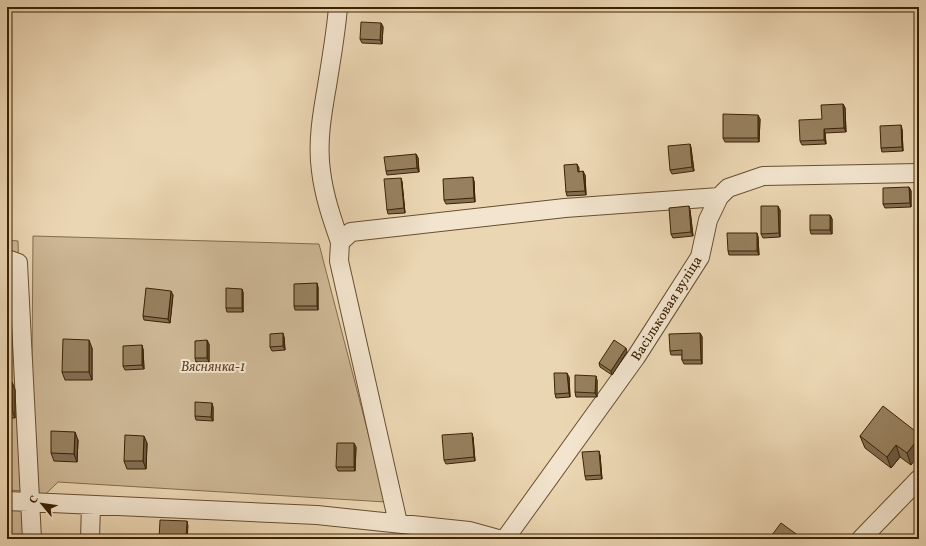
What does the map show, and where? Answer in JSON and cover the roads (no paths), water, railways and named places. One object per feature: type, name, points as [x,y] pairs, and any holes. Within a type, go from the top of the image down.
[{"type":"street","points":[[338,7],[331,64],[322,117],[320,170],[324,195],[340,242],[339,261],[398,523]]},
{"type":"street","name":"Васільковая вуліца","points":[[505,539],[636,356],[700,257],[708,220],[719,197],[728,188],[764,176],[919,173]]},
{"type":"street","points":[[340,242],[351,232],[565,208],[719,197]]},
{"type":"street","points":[[7,259],[18,263],[32,539]]},
{"type":"street","points":[[861,539],[919,479]]},
{"type":"street","points":[[7,501],[317,515],[469,531],[498,539]]},
{"type":"street","points":[[90,539],[91,505]]},
{"type":"park label","name":"Вяснянка-1","points":[[213,366]]}]
